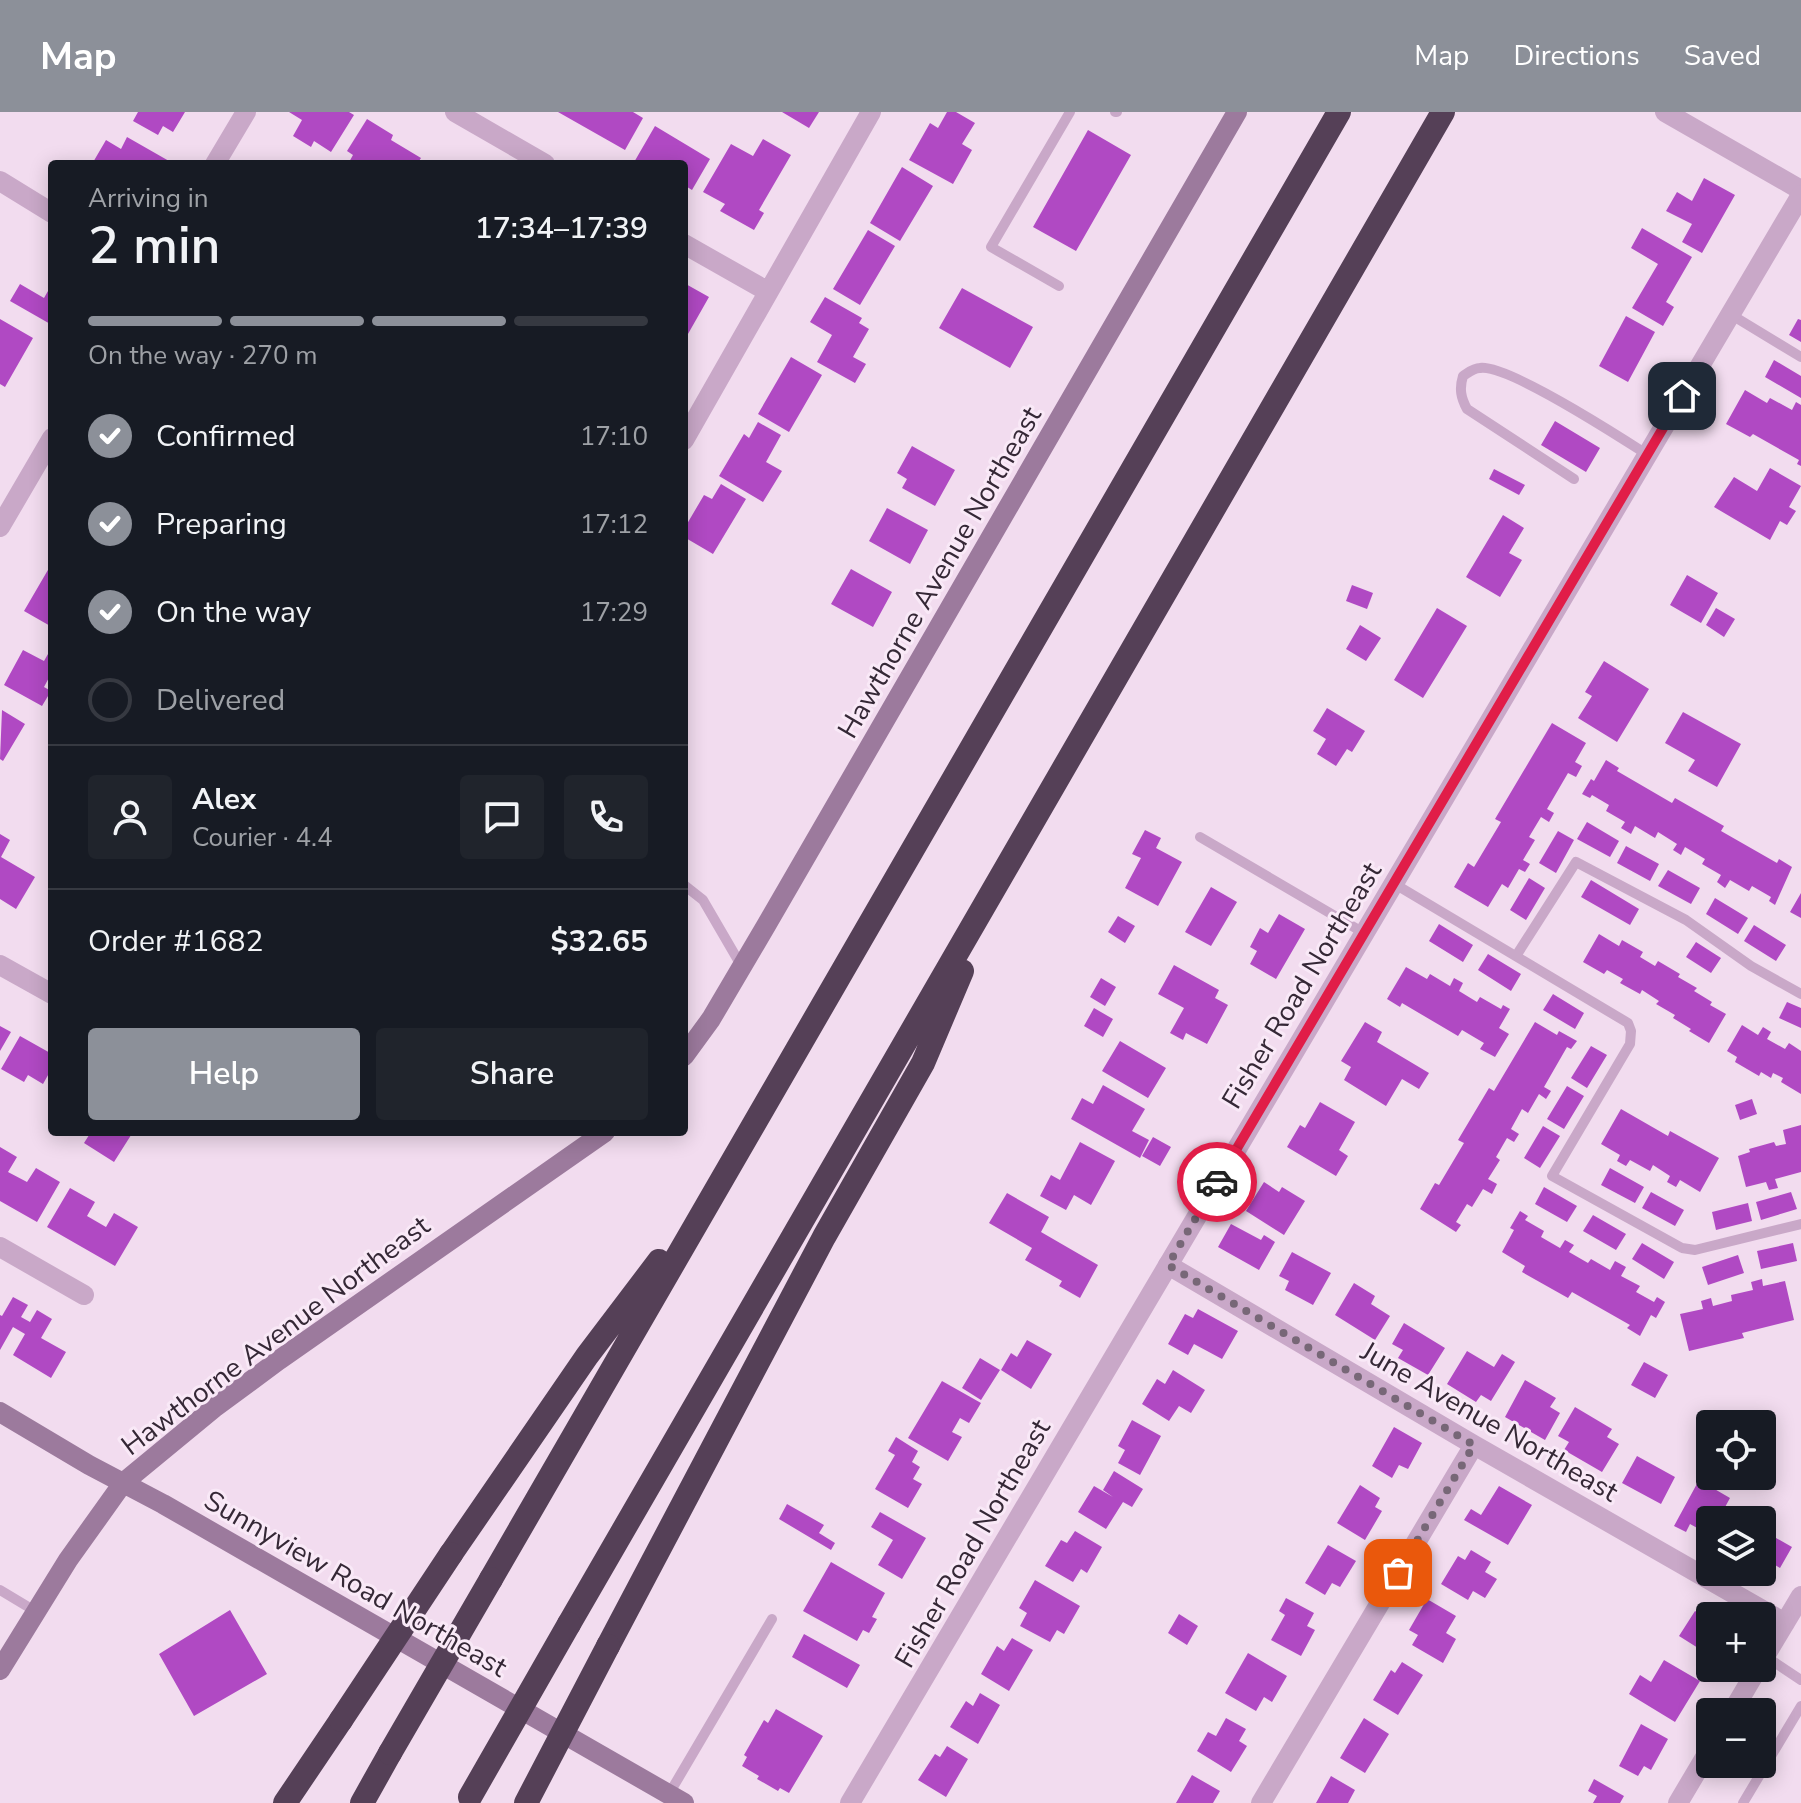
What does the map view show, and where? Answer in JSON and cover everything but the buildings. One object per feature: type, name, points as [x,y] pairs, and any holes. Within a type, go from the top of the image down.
[{"type":"highway","points":[[362,1803],[1339,112]]},
{"type":"highway","points":[[468,1800],[1443,112]]},
{"type":"highway","points":[[526,1803],[824,1237],[923,1063],[1005,870]]},
{"type":"highway","points":[[285,1803],[587,1356],[721,1180]]},
{"type":"main road","name":"Hawthorne Avenue Northeast","points":[[688,1051],[742,967],[1237,112]]},
{"type":"main road","name":"Hawthorne Avenue Northeast","points":[[0,1670],[85,1534],[123,1483],[214,1408],[279,1360],[599,1136]]},
{"type":"main road","name":"Sunnyview Road Northeast","points":[[0,1412],[676,1799]]},
{"type":"street","points":[[217,160],[246,112]]},
{"type":"street","points":[[455,112],[538,160]]},
{"type":"street","points":[[688,433],[871,112]]},
{"type":"street","points":[[1665,112],[1801,193]]},
{"type":"street","points":[[0,181],[48,211]]},
{"type":"street","name":"Fisher Road Northeast","points":[[850,1803],[1801,193]]},
{"type":"street","points":[[688,246],[767,291]]},
{"type":"street","points":[[0,527],[48,445]]},
{"type":"street","points":[[0,965],[48,992]]},
{"type":"street","points":[[0,1247],[84,1295]]},
{"type":"street","name":"June Avenue Northeast","points":[[1168,1265],[1785,1623]]},
{"type":"street","points":[[1261,1803],[1474,1445]]},
{"type":"street","points":[[1776,1638],[1801,1596]]},
{"type":"street","points":[[1678,1803],[1696,1773]]},
{"type":"lane","points":[[1059,286],[991,247],[1070,112]]},
{"type":"lane","points":[[1730,314],[1801,357]]},
{"type":"lane","points":[[1574,479],[1467,409],[1461,399],[1463,376],[1481,367],[1494,370],[1557,399],[1648,455]]},
{"type":"lane","points":[[1200,837],[1364,933]]},
{"type":"lane","points":[[1516,956],[1576,862],[1686,920],[1751,966],[1801,994]]},
{"type":"lane","points":[[1393,883],[1628,1023],[1630,1044],[1552,1176],[1682,1248],[1695,1250],[1801,1224]]},
{"type":"lane","points":[[688,888],[703,900],[742,967]]},
{"type":"lane","points":[[0,1590],[35,1611]]},
{"type":"lane","points":[[676,1799],[772,1619]]},
{"type":"lane","points":[[1776,1668],[1801,1680]]},
{"type":"lane","points":[[1743,1803],[1801,1706]]},
{"type":"way so far","points":[[1217,1182],[1168,1265],[1474,1445],[1398,1573]]},
{"type":"route","points":[[1217,1182],[1682,396]]}]
